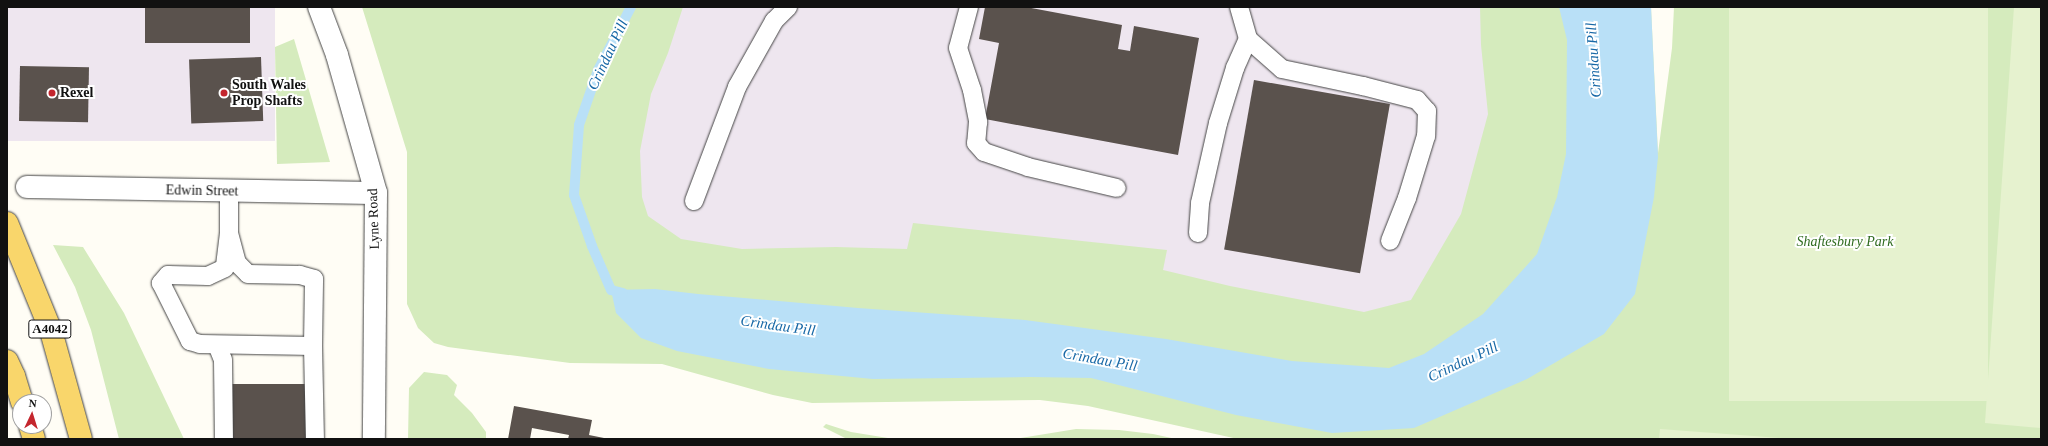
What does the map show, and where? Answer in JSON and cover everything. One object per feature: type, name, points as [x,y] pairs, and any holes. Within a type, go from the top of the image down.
[{"type":"main road","name":"A4042","points":[[7,223],[51,331],[81,439]]},
{"type":"main road","points":[[7,361],[14,376],[20,394]]},
{"type":"street","name":"Lyne Road","points":[[319,7],[337,55],[376,194],[374,439]]},
{"type":"street","name":"Edwin Street","points":[[27,187],[376,194]]},
{"type":"lane","points":[[694,201],[737,87],[774,21],[788,7]]},
{"type":"lane","points":[[968,7],[958,48],[972,90],[978,122],[976,143],[984,152],[1028,167],[1117,188]]},
{"type":"lane","points":[[1239,7],[1248,40],[1282,69],[1363,86],[1417,100],[1427,111],[1426,136],[1407,198],[1390,241]]},
{"type":"lane","points":[[1198,233],[1200,203],[1218,123],[1235,68],[1248,40]]},
{"type":"lane","points":[[229,192],[229,233],[225,268],[208,276],[168,274],[161,283],[190,340],[200,344],[217,345],[313,346]]},
{"type":"lane","points":[[229,233],[238,263],[248,274],[300,275],[314,279],[313,346],[315,439]]},
{"type":"lane","points":[[217,345],[223,360],[224,439]]},
{"type":"shaded area","points":[[7,7],[275,7],[275,141],[7,141]]},
{"type":"shaded area","points":[[631,7],[1559,7],[1424,354],[698,294],[579,125]]},
{"type":"green space","name":"Shaftesbury Park","points":[[362,7],[683,7],[668,53],[651,94],[640,151],[642,197],[648,216],[681,239],[742,249],[836,247],[907,249],[913,223],[1167,250],[1163,270],[1230,286],[1364,312],[1411,300],[1461,214],[1488,114],[1481,45],[1480,7],[1651,7],[1658,153],[1672,48],[1674,7],[2041,7],[2041,439],[1238,439],[1088,406],[1040,400],[812,403],[773,395],[662,364],[570,363],[448,347],[434,343],[418,328],[407,304],[407,152]]},
{"type":"green space","name":"Shaftesbury Park","points":[[1729,7],[1988,7],[1988,401],[1729,401]]},
{"type":"green space","points":[[2014,7],[2041,7],[2041,428],[1985,423]]},
{"type":"green space","points":[[294,39],[330,162],[277,164],[275,47]]},
{"type":"green space","points":[[53,245],[83,247],[124,313],[184,439],[119,439],[91,330],[75,287]]},
{"type":"green space","points":[[424,372],[447,375],[457,385],[454,395],[472,413],[486,432],[486,439],[408,439],[409,388]]},
{"type":"green space","points":[[826,424],[851,432],[894,439],[847,439],[823,427]]},
{"type":"green space","points":[[1076,429],[1119,430],[1153,434],[1176,439],[1014,439]]},
{"type":"green space","points":[[1660,429],[1794,439],[1659,439]]},
{"type":"water","points":[[1559,7],[1651,7],[1658,157],[1654,197],[1635,294],[1604,334],[1527,379],[1414,428],[1332,433],[1236,415],[1091,378],[1031,377],[873,379],[769,369],[677,351],[641,338],[616,313],[611,290],[655,289],[858,308],[1025,320],[1166,339],[1292,361],[1389,368],[1424,354],[1483,314],[1537,254],[1557,197],[1566,154],[1567,40]]},
{"type":"building","points":[[145,7],[250,7],[250,43],[145,43]]},
{"type":"building","points":[[985,7],[1026,7],[1122,25],[1118,49],[1130,51],[1134,26],[1199,38],[1178,155],[985,119],[999,43],[979,39]]},
{"type":"building","points":[[261,57],[263,121],[191,123],[189,60]]},
{"type":"building","points":[[20,66],[89,67],[88,122],[19,121]]},
{"type":"building","points":[[1254,80],[1390,104],[1360,273],[1224,249]]},
{"type":"building","points":[[232,384],[307,384],[307,439],[232,439]]},
{"type":"building","points":[[514,406],[592,420],[589,435],[609,439],[568,439],[569,435],[532,428],[530,439],[508,439]]},
{"type":"waterway","name":"Crindau Pill","points":[[623,293],[611,290],[592,246],[574,195],[579,125],[598,70],[631,7]]},
{"type":"place","name":"Rexel","points":[[52,93]]},
{"type":"place","name":"South Wales Prop Shafts","points":[[224,93]]}]
